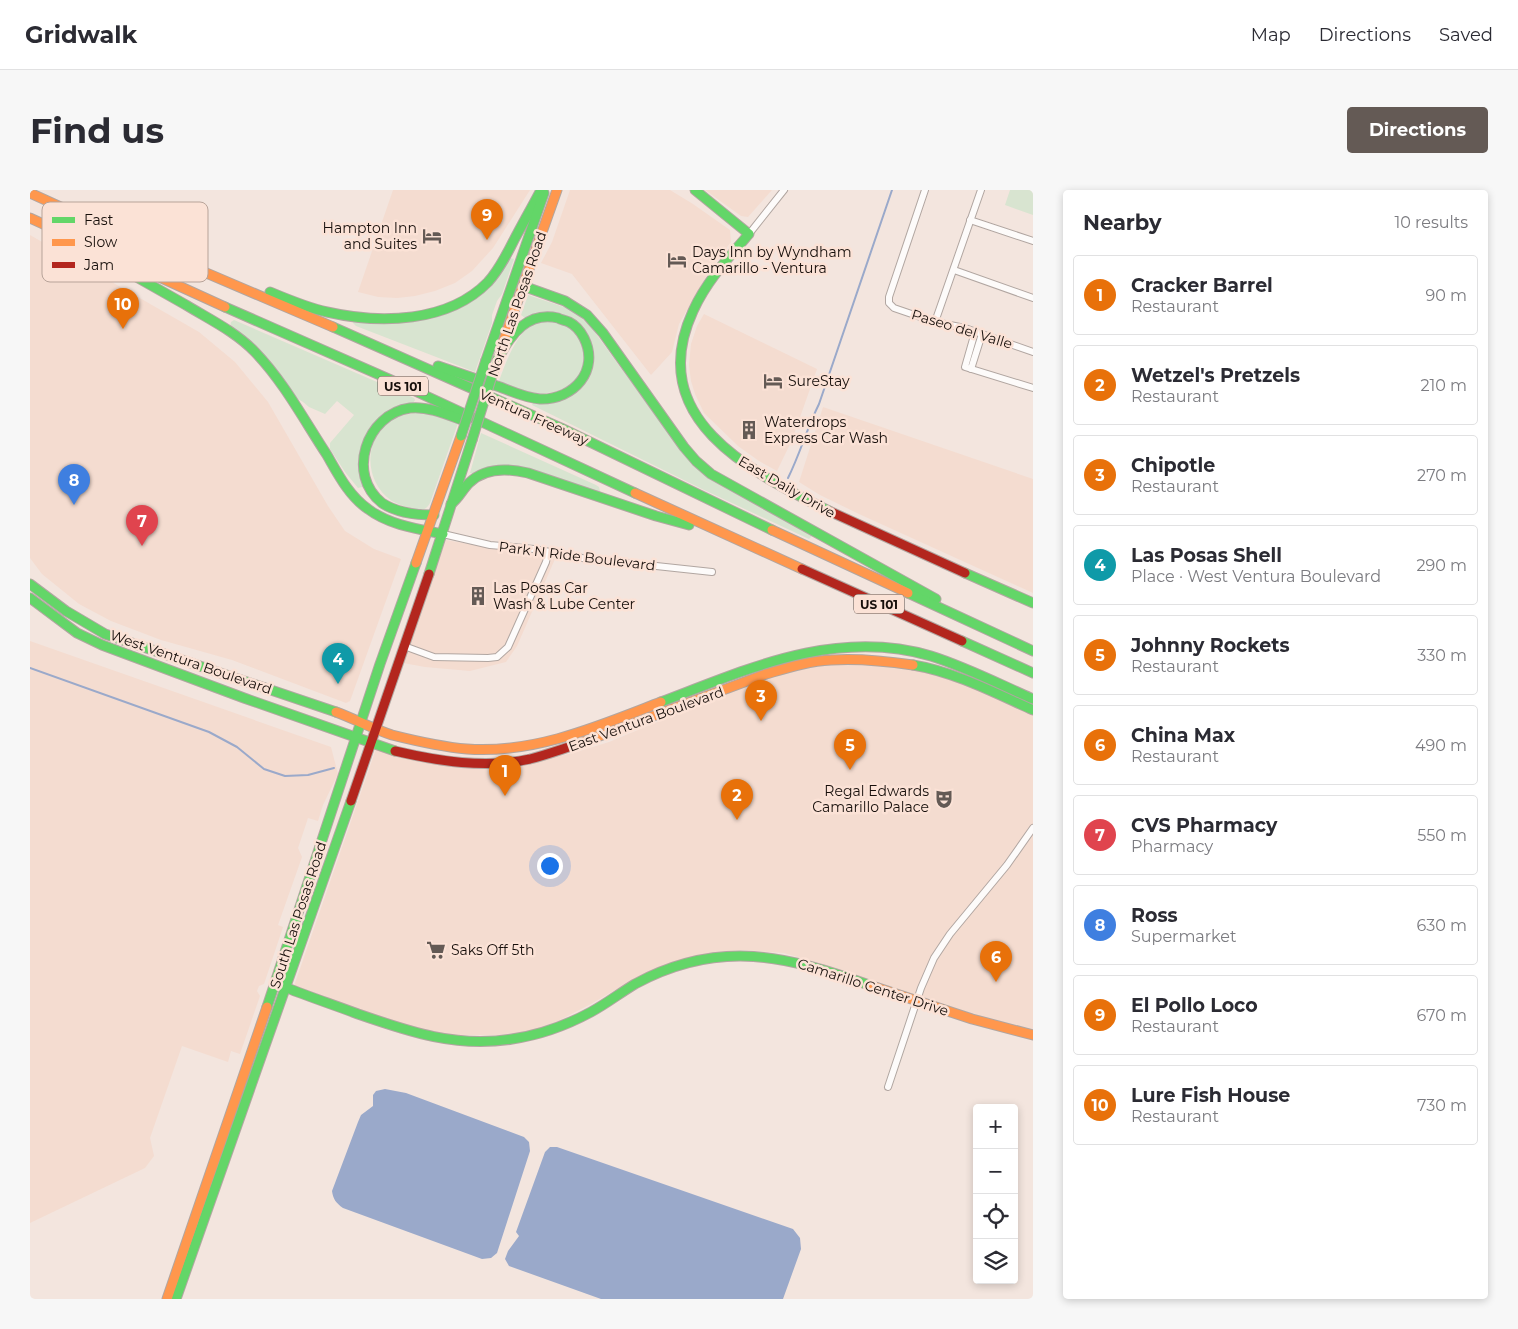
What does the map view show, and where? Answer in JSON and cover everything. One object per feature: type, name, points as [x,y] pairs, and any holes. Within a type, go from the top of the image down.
[{"type":"main road","points":[[208,272],[308,306],[338,314],[389,318],[423,316],[436,313],[448,309],[472,296],[492,277],[543,190]]},
{"type":"main road","name":"North Las Posas Road","points":[[428,531],[543,190]]},
{"type":"main road","name":"North Las Posas Road","points":[[443,534],[496,363],[557,190]]},
{"type":"main road","points":[[695,190],[749,234]]},
{"type":"main road","name":"Ventura Freeway","points":[[30,193],[50,202]]},
{"type":"main road","name":"Ventura Freeway","points":[[30,218],[42,223]]},
{"type":"main road","name":"East Daily Drive","points":[[749,234],[697,303],[684,333],[681,353],[682,380],[692,410],[700,423],[716,440],[748,466],[818,507],[1033,603]]},
{"type":"main road","name":"Ventura Freeway","points":[[208,274],[561,428],[753,521],[977,626],[1033,650]]},
{"type":"main road","points":[[145,282],[208,318],[242,341],[254,352],[277,378],[346,486],[359,502],[380,516],[409,527],[443,534]]},
{"type":"main road","name":"Ventura Freeway","points":[[170,282],[1033,673]]},
{"type":"main road","points":[[513,283],[565,301],[587,315],[604,333],[684,447],[711,474],[930,595],[977,626]]},
{"type":"main road","points":[[374,345],[530,398],[542,399],[558,397],[577,386],[586,375],[590,353],[586,340],[576,326],[560,318],[542,317],[534,319],[521,327],[496,363]]},
{"type":"main road","points":[[434,515],[416,515],[385,504],[378,500],[368,485],[363,466],[364,450],[370,434],[386,417],[402,410],[413,408],[425,409],[459,419],[538,449]]},
{"type":"main road","points":[[451,504],[459,499],[469,482],[487,472],[496,469],[516,470],[656,516],[726,535]]},
{"type":"main road","name":"South Las Posas Road","points":[[167,1299],[296,922],[402,602],[428,531]]},
{"type":"main road","name":"South Las Posas Road","points":[[176,1299],[443,534]]},
{"type":"main road","name":"West Ventura Boulevard","points":[[30,584],[58,607],[105,634],[362,721],[376,728]]},
{"type":"main road","name":"West Ventura Boulevard","points":[[30,598],[77,632],[102,644],[244,698],[371,742]]},
{"type":"main road","name":"East Ventura Boulevard","points":[[376,728],[406,739],[446,747],[492,749],[535,744],[555,740],[596,727],[771,661],[826,649],[848,648],[883,648],[929,656],[960,666],[1033,699]]},
{"type":"main road","name":"East Ventura Boulevard","points":[[371,742],[399,753],[452,762],[477,763],[528,759],[593,740],[766,674],[794,666],[837,660],[876,660],[924,667],[962,679],[1033,710]]},
{"type":"main road","points":[[286,988],[283,980],[298,929],[296,922]]},
{"type":"main road","name":"Camarillo Center Drive","points":[[286,988],[417,1034],[462,1041],[487,1042],[534,1035],[560,1027],[590,1012],[635,985],[686,964],[717,958],[741,956],[767,957],[784,959],[826,970],[971,1019],[1033,1035]]},
{"type":"street","points":[[749,234],[784,190]]},
{"type":"street","name":"Paseo del Valle","points":[[925,190],[889,298],[891,306],[935,322],[978,333],[1033,352]]},
{"type":"street","points":[[935,322],[981,190]]},
{"type":"street","points":[[970,220],[1033,241]]},
{"type":"street","points":[[954,270],[1033,298]]},
{"type":"street","points":[[978,333],[968,368],[1033,388]]},
{"type":"street","name":"Park N Ride Boulevard","points":[[443,534],[490,545],[582,558],[712,572]]},
{"type":"street","points":[[404,646],[434,658],[497,657],[508,647],[514,635],[546,562],[548,552]]},
{"type":"street","points":[[888,1087],[929,970],[946,940],[1007,865],[1033,828]]},
{"type":"shaded area","points":[[393,190],[530,190],[493,248],[472,271],[455,283],[415,296],[397,298],[378,297],[358,292]]},
{"type":"shaded area","points":[[570,190],[670,190],[730,230],[731,242],[711,268],[679,324],[672,352],[651,375],[572,274],[541,263],[552,242]]},
{"type":"shaded area","points":[[705,190],[772,190],[748,217],[741,216]]},
{"type":"shaded area","points":[[30,235],[42,242],[42,282],[112,282],[199,332],[235,362],[268,402],[328,506],[345,531],[374,549],[401,559],[350,701],[346,703],[232,660],[161,640],[111,621],[79,604],[42,574],[30,558]]},
{"type":"shaded area","points":[[704,314],[817,369],[792,440],[777,471],[738,446],[704,413],[695,394],[689,365],[691,344],[697,326]]},
{"type":"shaded area","points":[[823,407],[1033,479],[1033,593],[859,514],[820,495],[799,482]]},
{"type":"shaded area","points":[[446,540],[555,559],[517,646],[506,662],[470,671],[403,663]]},
{"type":"shaded area","points":[[30,641],[331,747],[338,774],[323,805],[318,821],[308,818],[298,848],[302,857],[278,925],[283,927],[264,984],[259,986],[257,991],[260,996],[240,1054],[231,1051],[228,1062],[182,1046],[150,1138],[154,1156],[145,1168],[30,1223]]},
{"type":"shaded area","points":[[849,662],[884,664],[913,669],[963,684],[1033,714],[1033,1029],[992,1020],[784,953],[743,950],[717,952],[667,964],[634,979],[558,1021],[530,1031],[498,1035],[451,1035],[408,1027],[294,986],[376,749],[409,759],[467,766],[524,764],[573,753],[609,742],[744,686],[782,673]]},
{"type":"green space","points":[[1010,190],[1033,190],[1033,215],[1005,205]]},
{"type":"green space","points":[[510,258],[514,259],[502,294],[497,301],[492,315],[492,323],[475,372],[356,326],[353,323],[354,321],[445,314]]},
{"type":"green space","points":[[528,295],[567,308],[577,314],[591,327],[682,452],[813,535],[809,539],[702,489],[532,405],[534,401],[549,402],[592,369],[576,321],[557,312],[525,318],[521,315]]},
{"type":"green space","points":[[234,320],[414,398],[415,400],[412,405],[368,431],[366,486],[358,488],[330,449],[330,443],[354,415],[337,401],[325,414],[309,407],[298,399],[230,327],[231,322]]},
{"type":"green space","points":[[545,321],[562,323],[577,334],[585,351],[583,368],[576,381],[559,391],[541,394],[521,390],[499,381],[511,351],[520,337],[532,325]]},
{"type":"green space","points":[[420,412],[458,423],[430,503],[426,508],[419,510],[394,502],[383,493],[376,483],[370,461],[371,450],[381,429],[397,417]]},
{"type":"green space","points":[[481,433],[596,485],[600,491],[528,469],[470,473]]},
{"type":"water","points":[[385,1089],[406,1093],[524,1137],[529,1142],[530,1151],[497,1253],[491,1258],[482,1259],[343,1208],[335,1201],[332,1191],[361,1115],[373,1106],[373,1095],[376,1091]]},
{"type":"water","points":[[550,1147],[557,1147],[793,1229],[800,1238],[801,1249],[783,1299],[601,1299],[509,1266],[505,1259],[508,1251],[519,1236],[516,1232],[545,1152]]},
{"type":"waterway","points":[[788,478],[819,404],[892,190]]},
{"type":"waterway","points":[[30,668],[209,732],[237,747],[264,769],[285,776],[308,775],[334,768]]},
{"type":"traffic: fast","points":[[270,292],[298,304],[320,310],[347,316],[369,318],[391,319],[412,317],[433,313],[453,306],[472,296],[492,277],[506,256],[541,190]]},
{"type":"traffic: fast","points":[[695,190],[749,234],[711,280],[693,311],[681,349],[682,382],[693,411],[713,436],[738,458],[767,478],[829,511]]},
{"type":"traffic: fast","points":[[486,360],[544,193]]},
{"type":"traffic: fast","points":[[145,282],[231,332],[255,352],[284,389],[344,484],[361,504],[394,523],[443,534]]},
{"type":"traffic: fast","points":[[523,286],[565,301],[587,315],[603,333],[684,447],[711,474],[936,599]]},
{"type":"traffic: fast","points":[[225,307],[398,383],[635,493]]},
{"type":"traffic: fast","points":[[438,366],[540,399],[552,398],[573,389],[581,381],[589,361],[584,338],[578,329],[568,321],[548,317],[534,319],[522,326],[505,346],[497,360]]},
{"type":"traffic: fast","points":[[333,327],[561,428],[772,530]]},
{"type":"traffic: fast","points":[[461,436],[486,360]]},
{"type":"traffic: fast","points":[[472,440],[495,366]]},
{"type":"traffic: fast","points":[[434,515],[407,513],[382,503],[371,491],[365,477],[363,462],[366,447],[372,433],[382,421],[395,413],[410,408],[430,409],[462,420]]},
{"type":"traffic: fast","points":[[429,574],[472,440]]},
{"type":"traffic: fast","points":[[451,504],[469,483],[482,474],[489,471],[512,470],[528,473],[656,516],[689,525]]},
{"type":"traffic: fast","points":[[267,1007],[380,664],[416,563]]},
{"type":"traffic: fast","points":[[965,573],[1033,603]]},
{"type":"traffic: fast","points":[[30,584],[66,611],[105,634],[336,712]]},
{"type":"traffic: fast","points":[[908,593],[1033,651]]},
{"type":"traffic: fast","points":[[30,598],[77,633],[102,645],[244,698],[395,751]]},
{"type":"traffic: fast","points":[[962,641],[1033,673]]},
{"type":"traffic: fast","points":[[661,702],[727,677],[793,656],[861,647],[896,649],[931,656],[970,670],[1033,699]]},
{"type":"traffic: fast","points":[[913,665],[959,678],[1033,710]]},
{"type":"traffic: fast","points":[[176,1299],[351,801]]},
{"type":"traffic: fast","points":[[287,988],[396,1027],[434,1037],[453,1040],[492,1041],[533,1035],[553,1029],[602,1006],[635,984],[666,970],[696,961],[754,956],[811,967],[872,986]]},
{"type":"traffic: slow","points":[[501,348],[557,190]]},
{"type":"traffic: slow","points":[[30,193],[50,202]]},
{"type":"traffic: slow","points":[[30,218],[42,223]]},
{"type":"traffic: slow","points":[[208,274],[333,327]]},
{"type":"traffic: slow","points":[[170,282],[225,307]]},
{"type":"traffic: slow","points":[[416,563],[461,436]]},
{"type":"traffic: slow","points":[[635,493],[802,569]]},
{"type":"traffic: slow","points":[[772,530],[908,593]]},
{"type":"traffic: slow","points":[[578,744],[766,674],[798,665],[852,659],[913,665]]},
{"type":"traffic: slow","points":[[336,712],[392,735],[429,744],[467,749],[492,749],[542,743],[590,729],[661,702]]},
{"type":"traffic: slow","points":[[872,986],[972,1019],[1033,1035]]},
{"type":"traffic: slow","points":[[167,1299],[267,1007]]},
{"type":"traffic: jam","points":[[829,511],[965,573]]},
{"type":"traffic: jam","points":[[802,569],[962,641]]},
{"type":"traffic: jam","points":[[351,801],[429,574]]},
{"type":"traffic: jam","points":[[395,751],[445,761],[479,764],[530,759],[578,744]]},
{"type":"place","name":"Hampton Inn and Suites","points":[[432,236]]},
{"type":"place","name":"El Pollo Loco","points":[[487,240]]},
{"type":"place","name":"Days Inn by Wyndham Camarillo - Ventura","points":[[677,260]]},
{"type":"place","name":"Lure Fish House","points":[[123,329]]},
{"type":"place","name":"SureStay","points":[[773,381]]},
{"type":"place","name":"Waterdrops Express Car Wash","points":[[749,430]]},
{"type":"place","name":"Ross","points":[[74,505]]},
{"type":"place","name":"CVS Pharmacy","points":[[142,546]]},
{"type":"place","name":"Las Posas Car Wash & Lube Center","points":[[478,596]]},
{"type":"place","name":"Las Posas Shell","points":[[338,684]]},
{"type":"place","name":"Chipotle","points":[[761,721]]},
{"type":"place","name":"Johnny Rockets","points":[[850,770]]},
{"type":"place","name":"Cracker Barrel","points":[[505,796]]},
{"type":"place","name":"Regal Edwards Camarillo Palace","points":[[944,799]]},
{"type":"place","name":"Wetzel's Pretzels","points":[[737,820]]},
{"type":"place","name":"Saks Off 5th","points":[[436,950]]},
{"type":"place","name":"China Max","points":[[996,982]]}]
